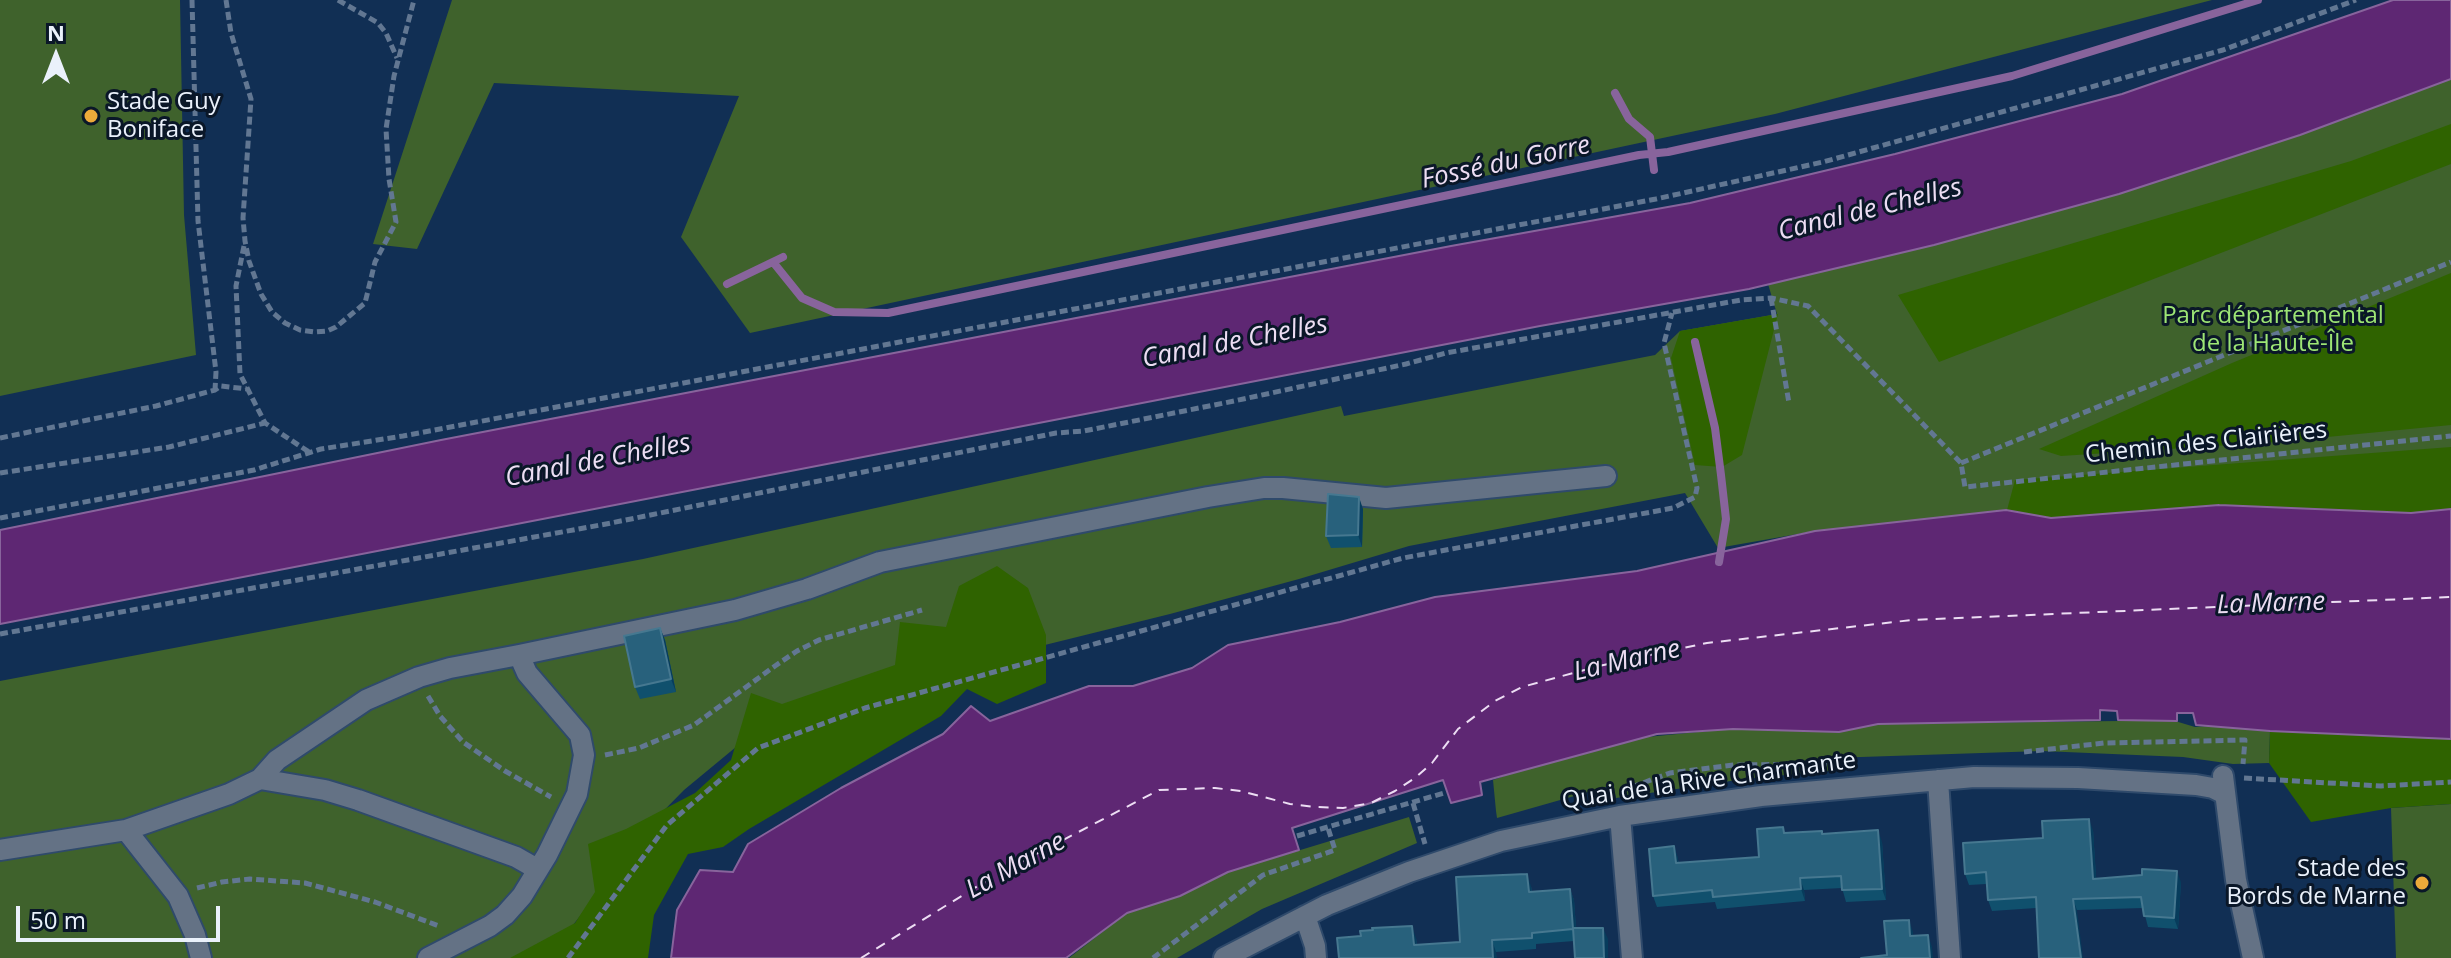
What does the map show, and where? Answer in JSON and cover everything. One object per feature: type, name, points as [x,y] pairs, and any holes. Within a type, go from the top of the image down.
[{"type":"street","points":[[0,850],[126,830],[229,794],[260,779],[277,760],[366,700],[419,677],[735,610],[892,559],[1264,488],[1386,498],[1606,476]]},
{"type":"street","points":[[428,958],[505,915],[522,896],[573,806],[584,755],[580,735],[527,673],[519,655]]},
{"type":"street","name":"Quai de la Rive Charmante","points":[[1224,958],[1305,916],[1409,872],[1501,841],[1620,816],[1761,796],[2003,776],[2213,788],[2230,782]]},
{"type":"street","points":[[260,779],[325,790],[358,800],[516,857],[537,869]]},
{"type":"street","points":[[1938,780],[1950,958]]},
{"type":"street","points":[[2230,782],[2236,880],[2253,958]]},
{"type":"street","points":[[1620,816],[1632,958]]},
{"type":"street","points":[[126,830],[178,896],[201,958]]},
{"type":"street","points":[[1305,916],[1316,958]]},
{"type":"path","points":[[192,0],[198,221],[216,372],[215,390]]},
{"type":"path","points":[[226,0],[231,33],[251,99],[243,218],[245,241],[261,294],[272,312],[285,323],[300,330],[327,331],[365,303],[375,262],[396,222],[385,143],[398,59],[414,0]]},
{"type":"path","points":[[338,0],[378,23],[398,59]]},
{"type":"path","points":[[0,518],[254,470],[309,452],[1656,199],[1823,162],[2223,50],[2356,0]]},
{"type":"path","points":[[245,241],[236,286],[240,374],[265,423],[309,452]]},
{"type":"path","points":[[0,634],[606,524],[1056,433],[1084,431],[1234,401],[1446,353],[1741,300],[1771,298],[1808,306],[1961,463],[2451,262]]},
{"type":"path","points":[[1771,298],[1789,403]]},
{"type":"path","points":[[568,958],[667,825],[758,748],[865,708],[1403,558],[1673,508],[1695,497],[1697,488],[1664,343],[1672,313]]},
{"type":"path","points":[[0,438],[156,406],[221,386],[247,389]]},
{"type":"path","points":[[0,473],[169,447],[265,423]]},
{"type":"path","name":"Chemin des Clairières","points":[[1961,463],[1965,487],[2451,436]]},
{"type":"path","points":[[584,755],[609,755],[671,736],[694,725],[797,651],[842,631],[922,610]]},
{"type":"path","points":[[419,677],[440,716],[463,742],[532,787],[573,806]]},
{"type":"path","points":[[2245,740],[2230,782],[2269,780],[2381,786],[2451,782]]},
{"type":"path","points":[[1297,836],[1444,793]]},
{"type":"path","points":[[1413,803],[1422,834]]},
{"type":"path","points":[[1153,958],[1263,875],[1335,850],[1328,828]]},
{"type":"path","points":[[178,896],[222,882],[250,879],[305,883],[337,890],[405,913],[440,927],[459,941]]},
{"type":"green space","name":"Stade Guy Boniface","points":[[0,0],[180,0],[184,215],[196,355],[0,396]]},
{"type":"green space","points":[[452,0],[2212,0],[1775,114],[750,333],[681,237],[739,96],[494,83],[417,249],[373,244]]},
{"type":"green space","name":"Parc départemental de la Haute-Île","points":[[2451,79],[2451,509],[2411,513],[2219,505],[2051,518],[2006,510],[1815,531],[1718,548],[1685,493],[1409,546],[1170,614],[952,668],[759,728],[684,790],[630,845],[609,879],[551,953],[543,958],[0,958],[0,681],[643,559],[1341,406],[1344,416],[1655,355],[1680,331],[1777,314],[1768,284],[1934,245],[2119,194],[2300,135]]},
{"type":"green space","points":[[2451,124],[2451,164],[1939,362],[1898,295],[2351,161]]},
{"type":"green space","points":[[2451,273],[2451,425],[2276,442],[2061,456],[2039,449],[2232,363]]},
{"type":"green space","points":[[1778,314],[1742,455],[1722,467],[1695,465],[1671,358],[1680,331]]},
{"type":"green space","points":[[2451,447],[2451,509],[2411,513],[2219,505],[2051,518],[2007,510],[2015,480]]},
{"type":"green space","points":[[997,566],[1028,588],[1046,635],[1046,683],[997,704],[967,689],[941,716],[723,847],[688,854],[654,915],[648,958],[510,958],[575,923],[595,892],[588,844],[626,829],[695,793],[731,760],[751,693],[782,704],[895,665],[900,622],[946,627],[959,586]]},
{"type":"green space","points":[[2175,721],[2195,727],[2231,724],[2270,731],[2269,763],[2233,764],[2183,757],[2042,751],[1831,758],[1829,771],[1744,779],[1616,798],[1613,785],[1497,818],[1493,780],[1569,753],[1637,738],[1728,729],[1839,732],[1878,724]]},
{"type":"green space","points":[[2270,731],[2451,739],[2451,804],[2391,808],[2311,822],[2269,763]]},
{"type":"green space","name":"Stade des Bords de Marne","points":[[2451,804],[2451,958],[2396,958],[2391,808]]},
{"type":"green space","points":[[1409,817],[1417,843],[1262,909],[1177,958],[1069,958],[1127,913],[1180,896],[1228,872]]},
{"type":"water","name":"Canal de Chelles","points":[[2393,0],[2451,0],[2451,79],[2300,135],[2119,194],[1934,245],[1749,289],[1540,326],[0,624],[0,530],[441,440],[1690,203],[1895,154],[2122,94]]},
{"type":"water","name":"La Marne","points":[[2219,505],[2411,513],[2451,509],[2451,739],[2196,725],[2193,713],[2177,713],[2177,721],[2118,720],[2117,711],[2100,710],[2100,720],[1878,724],[1839,732],[1733,729],[1657,734],[1480,782],[1482,795],[1451,803],[1443,780],[1292,828],[1299,850],[1228,872],[1180,896],[1127,913],[1066,958],[671,958],[677,910],[700,870],[733,872],[748,844],[841,788],[943,734],[971,706],[990,721],[1089,686],[1133,686],[1192,668],[1228,645],[1340,622],[1435,597],[1637,571],[1815,531],[2006,510],[2051,518]]},
{"type":"building","points":[[1328,494],[1359,497],[1358,535],[1326,536]]},
{"type":"building","points":[[660,628],[671,679],[635,687],[624,636]]},
{"type":"building","points":[[2089,819],[2093,879],[2142,875],[2142,869],[2177,871],[2174,918],[2144,916],[2141,897],[2073,899],[2081,958],[2039,958],[2036,897],[1988,900],[1986,872],[1965,874],[1963,843],[2043,838],[2042,821]]},
{"type":"building","points":[[1783,827],[1784,833],[1878,830],[1882,889],[1842,890],[1841,876],[1800,878],[1801,889],[1713,897],[1712,890],[1653,896],[1649,849],[1674,846],[1676,863],[1759,857],[1757,829]]},
{"type":"building","points":[[1527,874],[1529,892],[1570,889],[1573,929],[1532,933],[1532,938],[1492,940],[1493,958],[1339,958],[1337,938],[1361,936],[1360,931],[1372,928],[1412,926],[1414,945],[1460,942],[1456,877]]},
{"type":"building","points":[[1909,920],[1910,936],[1928,935],[1930,958],[1861,958],[1887,955],[1884,921]]},
{"type":"building","points":[[1573,928],[1603,928],[1604,958],[1575,958]]},
{"type":"waterway","name":"Fossé du Gorre","points":[[773,262],[802,298],[834,312],[888,313],[1639,155],[1668,152],[2012,76],[2258,0]]},
{"type":"waterway","points":[[1615,93],[1629,119],[1650,137],[1654,170]]},
{"type":"waterway","points":[[727,284],[783,257]]},
{"type":"waterway","points":[[1695,342],[1715,428],[1726,519],[1719,562]]},
{"type":"ferry route","points":[[861,958],[994,876],[1159,790],[1215,788],[1316,807],[1343,808],[1371,803],[1415,778],[1432,763],[1458,729],[1495,701],[1522,687],[1599,666],[1707,643],[1912,620],[2451,597]]},
{"type":"place","name":"Stade Guy Boniface","points":[[91,116]]},
{"type":"place","name":"Stade des Bords de Marne","points":[[2422,883]]}]
